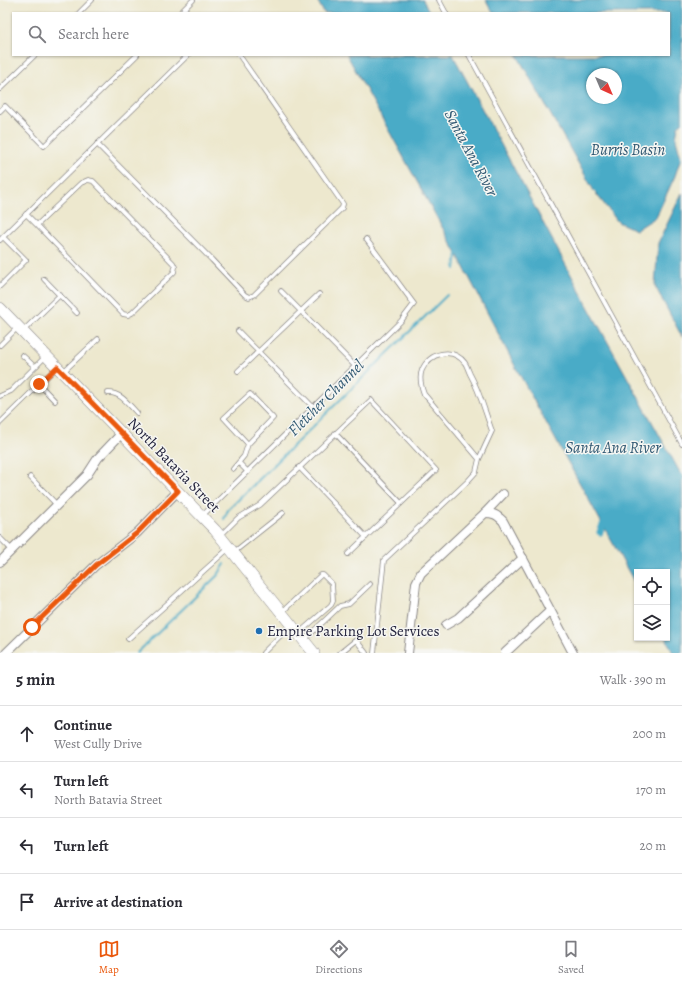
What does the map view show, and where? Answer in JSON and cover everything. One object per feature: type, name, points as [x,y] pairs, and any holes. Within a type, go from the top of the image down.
[{"type":"main road","name":"North Batavia Street","points":[[0,308],[220,535],[314,653]]},
{"type":"street","points":[[0,562],[87,475],[98,458],[122,433]]},
{"type":"street","points":[[6,653],[96,565],[137,533],[178,491]]},
{"type":"street","points":[[408,653],[416,583],[418,578],[421,573],[503,494]]},
{"type":"street","points":[[485,513],[497,515],[503,521],[550,611],[574,653]]},
{"type":"street","points":[[446,625],[458,618],[523,558]]},
{"type":"street","points":[[505,653],[550,611]]},
{"type":"lane","points":[[80,12],[92,0]]},
{"type":"lane","points":[[181,12],[193,0]]},
{"type":"lane","points":[[439,0],[445,12]]},
{"type":"lane","points":[[0,89],[34,56]]},
{"type":"lane","points":[[0,111],[5,106],[44,146],[136,56]]},
{"type":"lane","points":[[0,286],[26,260],[1,238],[187,56]]},
{"type":"lane","points":[[97,144],[245,295],[249,297],[254,295],[342,208],[343,204],[240,56]]},
{"type":"lane","points":[[470,56],[682,444]]},
{"type":"lane","points":[[26,214],[123,314],[128,315],[132,313],[174,272],[175,267],[173,263],[93,181],[88,180],[81,182],[37,225]]},
{"type":"lane","points":[[202,516],[401,321],[414,304],[366,240]]},
{"type":"lane","points":[[44,279],[77,313]]},
{"type":"lane","points":[[281,291],[354,366]]},
{"type":"lane","points":[[238,371],[319,294]]},
{"type":"lane","points":[[0,345],[60,295]]},
{"type":"lane","points":[[238,331],[313,407]]},
{"type":"lane","points":[[0,423],[39,384],[60,370],[98,339]]},
{"type":"lane","points":[[374,653],[384,560],[476,472],[479,459],[492,432],[478,390],[464,362],[454,353],[442,353],[431,359],[422,370],[420,385],[430,402],[479,459]]},
{"type":"lane","points":[[22,355],[32,365],[36,366]]},
{"type":"lane","points":[[0,396],[11,391],[47,356]]},
{"type":"lane","points":[[39,384],[56,401]]},
{"type":"lane","points":[[108,393],[114,392],[119,395],[137,413]]},
{"type":"lane","points":[[232,469],[244,456],[248,444],[273,418],[250,394],[224,418],[248,444]]},
{"type":"lane","points":[[220,535],[238,518],[260,505],[371,400],[436,470],[348,554]]},
{"type":"lane","points":[[335,433],[401,503]]},
{"type":"lane","points":[[239,463],[248,472]]},
{"type":"lane","points":[[299,467],[366,537]]},
{"type":"lane","points":[[30,477],[57,505]]},
{"type":"lane","points":[[128,639],[232,550],[283,513]]},
{"type":"lane","points":[[0,538],[12,550]]},
{"type":"lane","points":[[281,612],[321,575],[323,575],[332,584],[333,601],[331,605],[298,633]]},
{"type":"lane","points":[[263,653],[340,606],[349,604],[370,584]]},
{"type":"lane","points":[[340,653],[356,640],[366,653]]},
{"type":"water","points":[[317,0],[423,0],[429,12],[323,12]]},
{"type":"water","name":"Burris Basin","points":[[486,0],[682,0],[682,123],[678,126],[676,139],[681,158],[675,176],[656,217],[636,230],[618,222],[594,191],[518,56],[670,56],[670,12],[492,12]]},
{"type":"water","name":"Santa Ana River","points":[[348,56],[454,56],[590,310],[682,476],[682,653],[673,653],[667,641],[670,641],[670,569],[634,569],[634,582],[516,368],[457,254]]},
{"type":"water","name":"Burris Basin","points":[[682,193],[682,337],[655,286],[658,243]]},
{"type":"waterway","points":[[455,269],[457,253]]},
{"type":"waterway","name":"Fletcher Channel","points":[[224,519],[228,510],[447,295]]},
{"type":"waterway","points":[[600,532],[605,521]]},
{"type":"waterway","name":"Fletcher Channel","points":[[137,653],[218,575],[225,564]]},
{"type":"place","name":"Empire Parking Lot Services","points":[[259,631]]},
{"type":"route","points":[[32,627],[96,565],[137,533],[178,491],[57,367],[39,384]]}]
